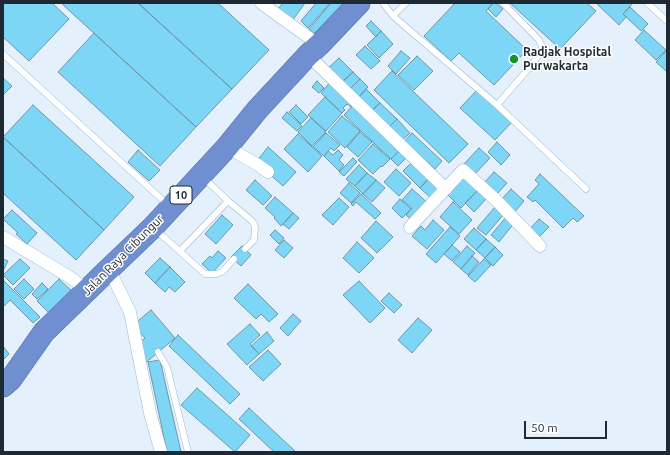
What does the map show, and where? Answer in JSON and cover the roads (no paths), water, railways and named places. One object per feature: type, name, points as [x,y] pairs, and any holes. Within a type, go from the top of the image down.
[{"type":"highway","name":"Jalan Raya Cibungur","points":[[3,386],[11,379],[44,332],[154,227],[170,207],[227,147],[257,110],[359,3]]},
{"type":"street","points":[[261,3],[314,50],[446,189]]},
{"type":"street","points":[[227,147],[268,172]]},
{"type":"street","points":[[410,227],[463,170],[496,200],[540,246]]},
{"type":"street","points":[[3,237],[68,276],[88,290]]},
{"type":"street","points":[[109,269],[130,312],[133,322],[150,413],[161,452]]},
{"type":"lane","points":[[383,3],[393,16],[496,105],[586,189]]},
{"type":"lane","points":[[393,16],[406,3]]},
{"type":"lane","points":[[496,105],[530,67],[543,49],[539,40],[503,3]]},
{"type":"lane","points":[[647,3],[667,21]]},
{"type":"lane","points":[[3,54],[170,207]]},
{"type":"lane","points":[[201,174],[254,224],[254,240],[245,249]]},
{"type":"lane","points":[[180,251],[228,201]]},
{"type":"lane","points":[[154,227],[205,274],[216,274],[222,272],[234,259]]},
{"type":"lane","points":[[158,352],[167,367],[188,452]]},
{"type":"place","name":"Radjak Hospital Purwakarta","points":[[514,59]]}]
